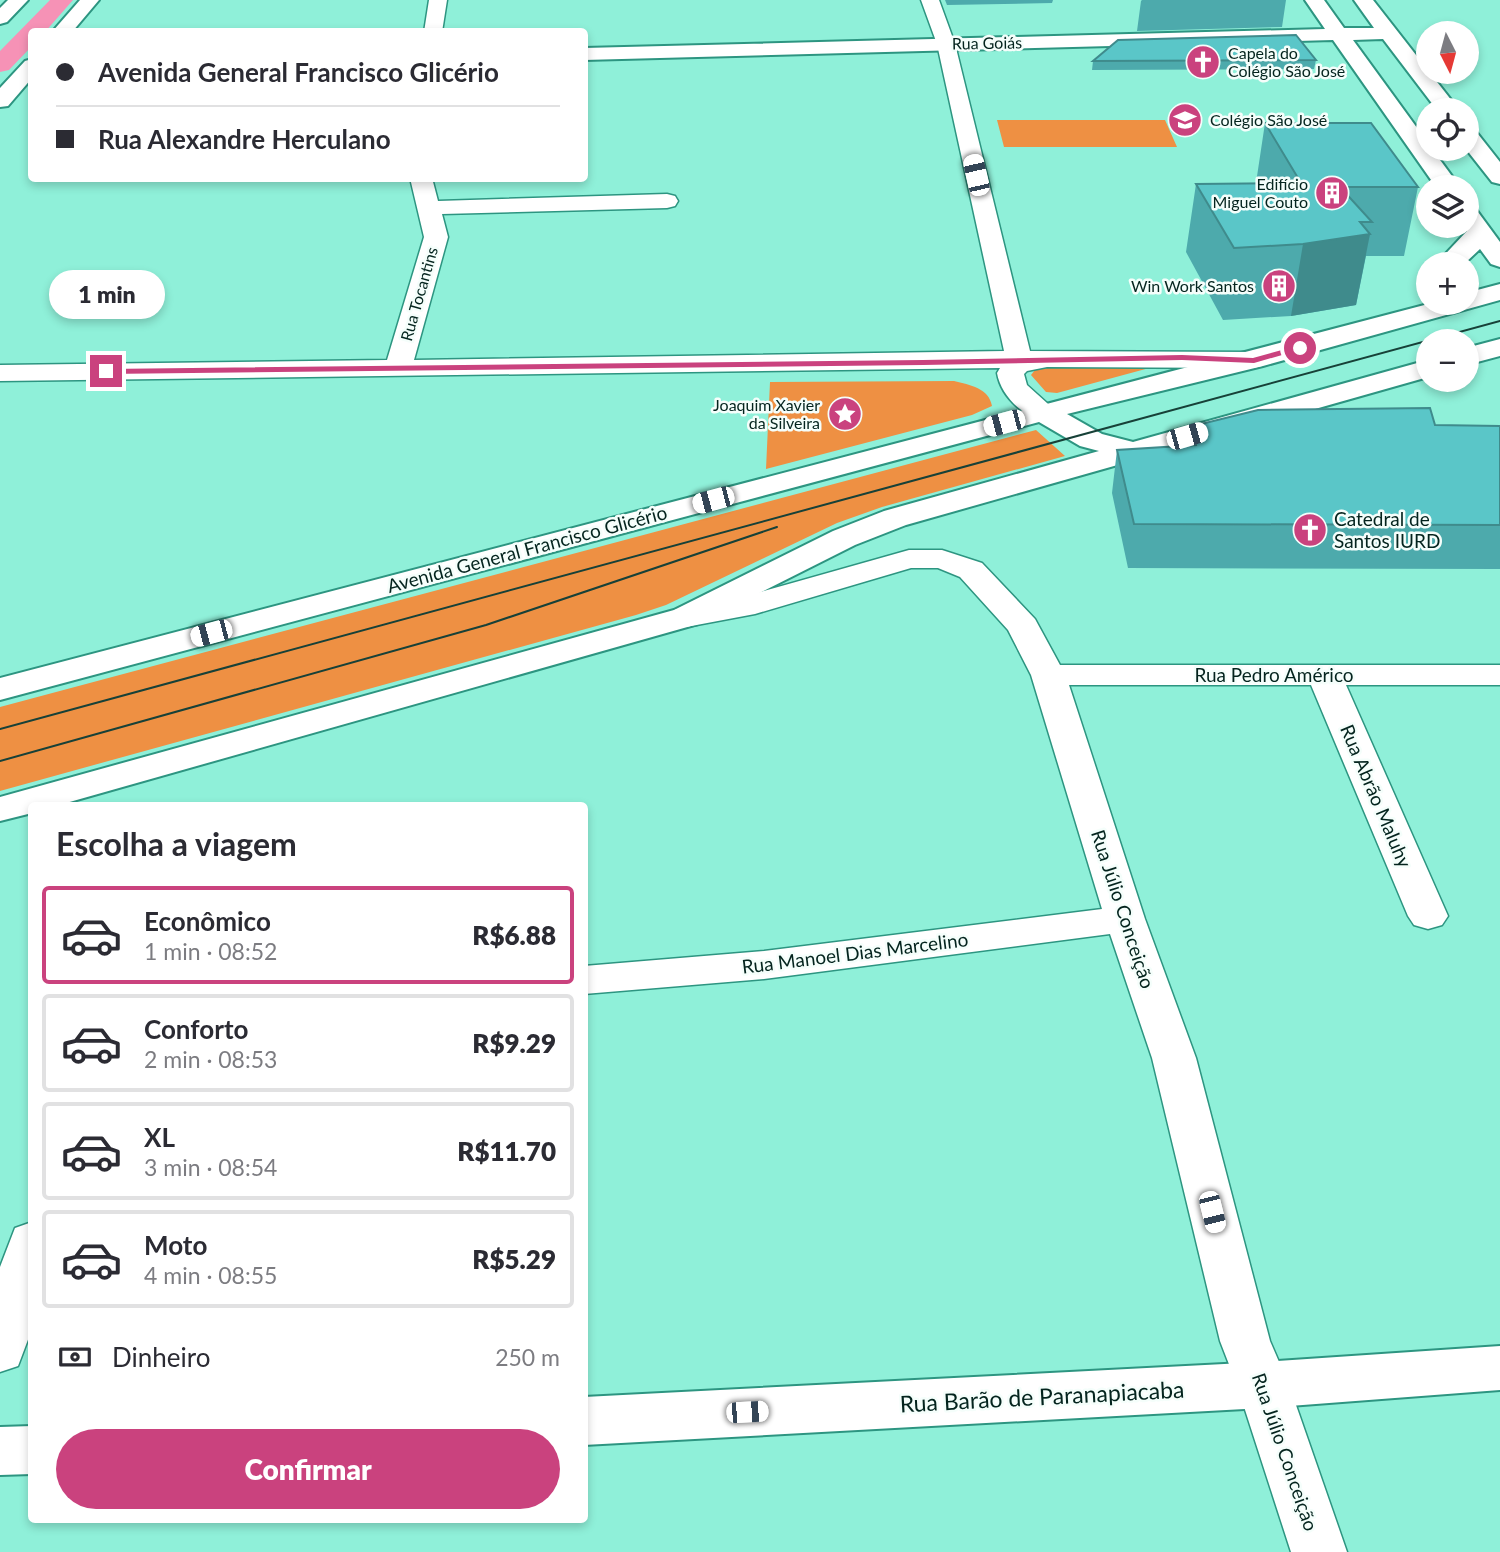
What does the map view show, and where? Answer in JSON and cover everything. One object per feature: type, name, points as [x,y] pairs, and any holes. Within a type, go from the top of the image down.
[{"type":"main road","points":[[0,19],[19,0]]},
{"type":"main road","points":[[65,28],[90,0]]},
{"type":"main road","points":[[1314,0],[1439,175]]},
{"type":"main road","points":[[1363,0],[1439,98]]},
{"type":"main road","name":"Rua Goiás","points":[[588,54],[1389,33]]},
{"type":"main road","points":[[0,101],[21,67]]},
{"type":"main road","points":[[1479,150],[1500,177]]},
{"type":"main road","points":[[1479,230],[1500,259]]},
{"type":"main road","points":[[1462,252],[1472,243],[1472,238]]},
{"type":"main road","points":[[1479,298],[1500,292]]},
{"type":"main road","points":[[1394,322],[1416,299]]},
{"type":"main road","name":"Avenida General Francisco Glicério","points":[[0,689],[1419,315]]},
{"type":"main road","points":[[1479,354],[1500,347]]},
{"type":"main road","points":[[1479,360],[1500,361]]},
{"type":"main road","points":[[45,802],[64,799],[686,617],[865,528],[1416,371]]},
{"type":"main road","points":[[1043,412],[1091,440],[1133,451]]},
{"type":"main road","points":[[0,809],[28,805]]},
{"type":"main road","name":"Rua Barão de Paranapiacaba","points":[[588,1421],[1263,1385],[1500,1368]]},
{"type":"main road","points":[[0,1451],[28,1450]]},
{"type":"street","points":[[434,28],[438,0]]},
{"type":"street","points":[[930,0],[946,44],[1019,359]]},
{"type":"street","name":"Rua Tocantins","points":[[397,368],[436,237],[422,182]]},
{"type":"street","points":[[428,208],[667,201]]},
{"type":"street","points":[[0,373],[1048,358],[1182,357],[1254,360]]},
{"type":"street","points":[[1043,412],[1017,389],[1010,380],[1010,373],[1018,365],[1048,358]]},
{"type":"street","name":"Rua Júlio Conceição","points":[[686,617],[755,604],[909,559],[942,559],[971,570],[1008,607],[1034,643],[1048,676],[1125,919],[1174,1058],[1245,1340],[1263,1385],[1319,1552]]},
{"type":"street","name":"Rua Abrão Maluhy","points":[[1324,675],[1428,916]]},
{"type":"street","name":"Rua Pedro Américo","points":[[1048,676],[1500,675]]},
{"type":"street","name":"Rua Manoel Dias Marcelino","points":[[588,980],[764,965],[1125,919]]},
{"type":"street","points":[[0,1351],[28,1255]]},
{"type":"shaded area","points":[[997,120],[1165,120],[1177,147],[1004,147]]},
{"type":"shaded area","points":[[1059,366],[1153,367],[1057,393],[1046,392],[1031,375],[1035,370]]},
{"type":"shaded area","points":[[954,381],[983,391],[992,406],[972,415],[766,469],[770,382]]},
{"type":"shaded area","points":[[1036,430],[1065,456],[882,507],[837,523],[666,605],[0,791],[0,707]]},
{"type":"building","points":[[1296,35],[1316,60],[1093,61],[1118,40]]},
{"type":"building","points":[[1265,123],[1371,123],[1416,187],[1340,187],[1372,222],[1360,222],[1370,234],[1303,244],[1234,248],[1196,184],[1301,183]]},
{"type":"building","points":[[1430,408],[1435,425],[1500,426],[1500,525],[1134,524],[1117,450],[1196,445],[1193,426],[1258,410]]},
{"type":"waterway","points":[[36,28],[62,0]]},
{"type":"waterway","points":[[0,65],[28,36]]},
{"type":"tram line","points":[[0,729],[1500,321]]},
{"type":"tram line","points":[[0,761],[486,625],[777,527]]},
{"type":"place","name":"Capela do Colégio São José","points":[[1203,62]]},
{"type":"place","name":"Colégio São José","points":[[1185,120]]},
{"type":"place","name":"Edifício Miguel Couto","points":[[1332,193]]},
{"type":"place","name":"Win Work Santos","points":[[1279,286]]},
{"type":"place","name":"Joaquim Xavier da Silveira","points":[[845,414]]},
{"type":"place","name":"Catedral de Santos IURD","points":[[1310,530]]},
{"type":"route","points":[[106,371],[923,362],[1048,358],[1182,357],[1254,360],[1300,348]]}]
